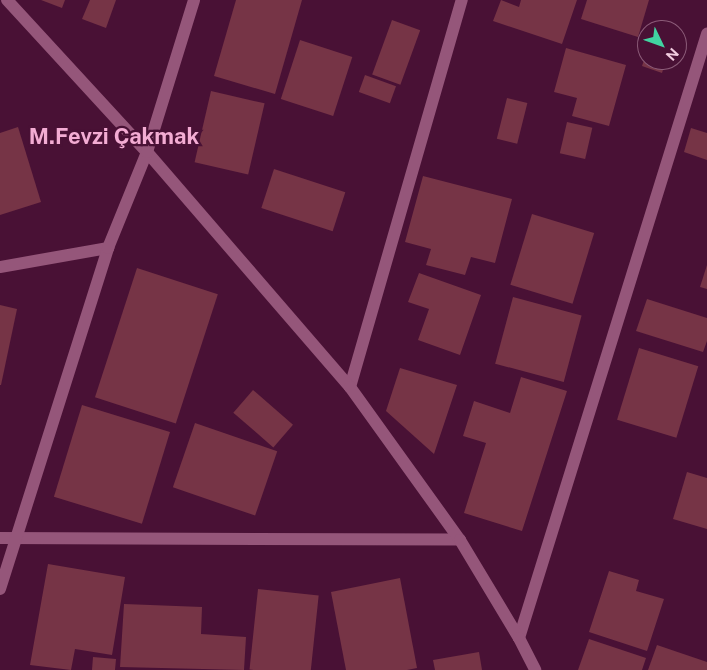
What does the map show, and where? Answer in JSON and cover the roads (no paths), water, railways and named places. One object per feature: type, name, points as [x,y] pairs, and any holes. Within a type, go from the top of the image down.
[{"type":"street","points":[[8,0],[147,152],[350,386],[460,540],[519,638],[535,670]]},
{"type":"street","points":[[0,589],[108,248],[147,152],[194,0]]},
{"type":"street","points":[[350,386],[462,0]]},
{"type":"street","points":[[519,638],[707,34]]},
{"type":"street","points":[[0,267],[108,248]]},
{"type":"street","points":[[0,538],[460,540]]},
{"type":"district","name":"M.Fevzi Çakmak","points":[[114,137]]}]
